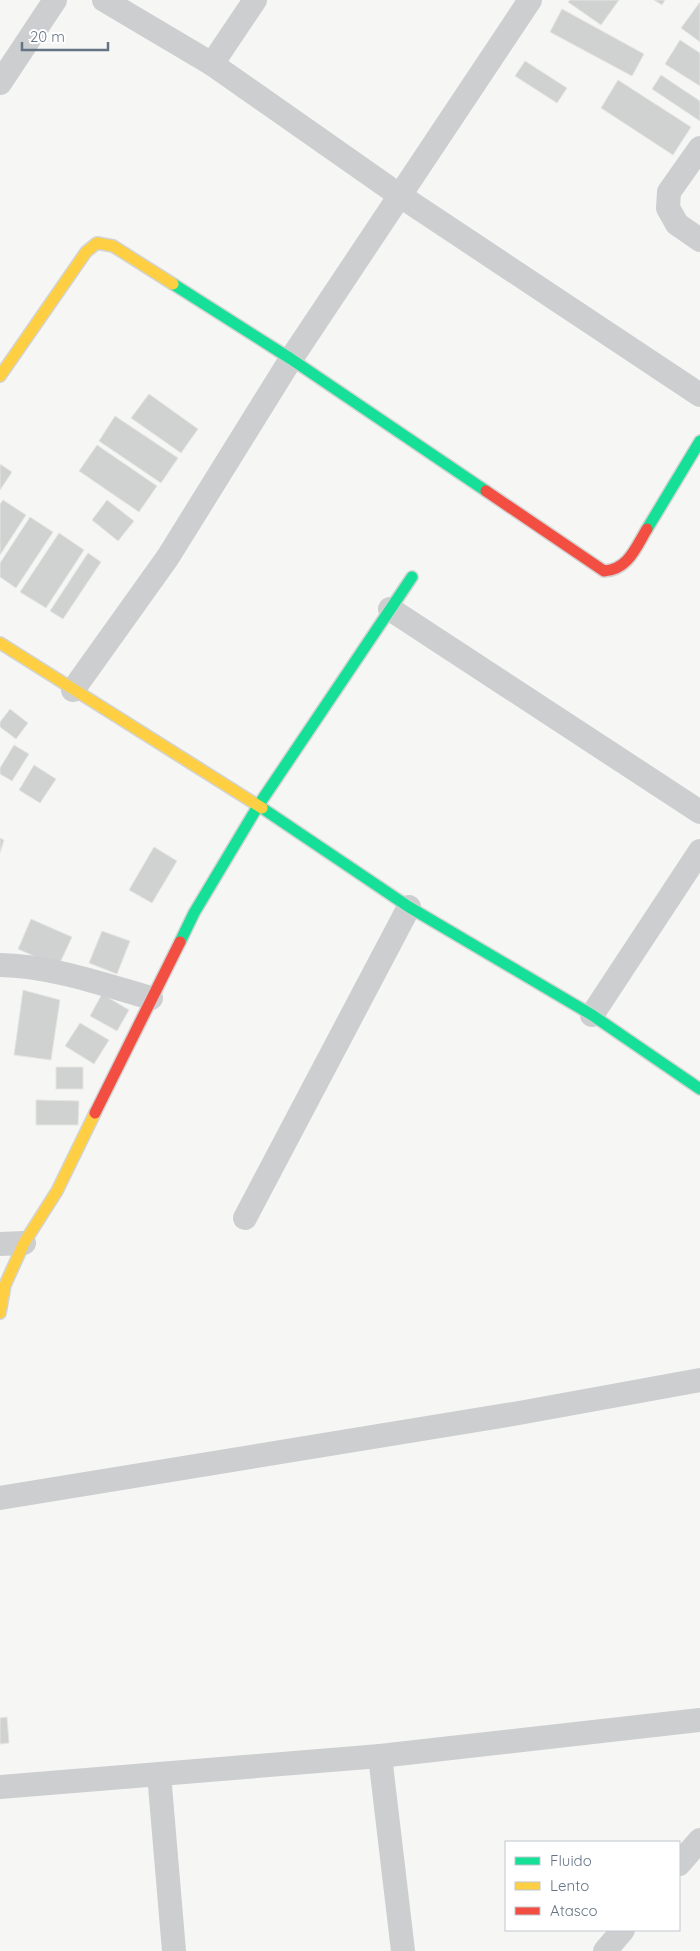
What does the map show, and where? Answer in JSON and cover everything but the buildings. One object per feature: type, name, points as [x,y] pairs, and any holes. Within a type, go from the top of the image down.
[{"type":"street","points":[[0,83],[55,0]]},
{"type":"street","points":[[104,0],[212,64],[399,195],[700,395]]},
{"type":"street","points":[[212,64],[255,0]]},
{"type":"street","points":[[73,690],[168,557],[291,359],[530,0]]},
{"type":"street","points":[[700,148],[669,192],[668,208],[677,224],[700,240]]},
{"type":"street","points":[[2,369],[86,252],[97,243],[114,246],[291,359],[604,571],[614,571],[622,567],[629,559],[700,441]]},
{"type":"street","points":[[0,1313],[5,1285],[24,1243],[57,1190],[194,913],[258,806],[412,577]]},
{"type":"street","points":[[390,609],[700,812]]},
{"type":"street","points":[[0,643],[258,806],[409,908],[592,1016],[700,1089]]},
{"type":"street","points":[[592,1016],[700,850]]},
{"type":"street","points":[[245,1218],[409,908]]},
{"type":"street","points":[[0,965],[24,965],[151,998]]},
{"type":"street","points":[[0,1244],[24,1243]]},
{"type":"street","points":[[0,1498],[519,1413],[700,1380]]},
{"type":"street","points":[[0,1787],[380,1756],[700,1720]]},
{"type":"street","points":[[380,1756],[403,1951]]},
{"type":"street","points":[[159,1774],[174,1951]]},
{"type":"street","points":[[680,1863],[700,1840]]},
{"type":"street","points":[[605,1951],[622,1931]]},
{"type":"traffic: fast","points":[[173,284],[291,359],[486,491]]},
{"type":"traffic: fast","points":[[647,529],[700,441]]},
{"type":"traffic: fast","points":[[180,942],[194,913],[258,806],[412,577]]},
{"type":"traffic: fast","points":[[262,808],[409,907],[592,1015],[700,1089]]},
{"type":"traffic: slow","points":[[0,376],[86,252],[97,243],[113,246],[173,284]]},
{"type":"traffic: slow","points":[[0,643],[262,808]]},
{"type":"traffic: slow","points":[[0,1313],[5,1285],[24,1243],[57,1191],[95,1113]]},
{"type":"traffic: jam","points":[[486,491],[604,571],[612,570],[625,562],[635,550],[647,529]]},
{"type":"traffic: jam","points":[[95,1113],[180,942]]}]
